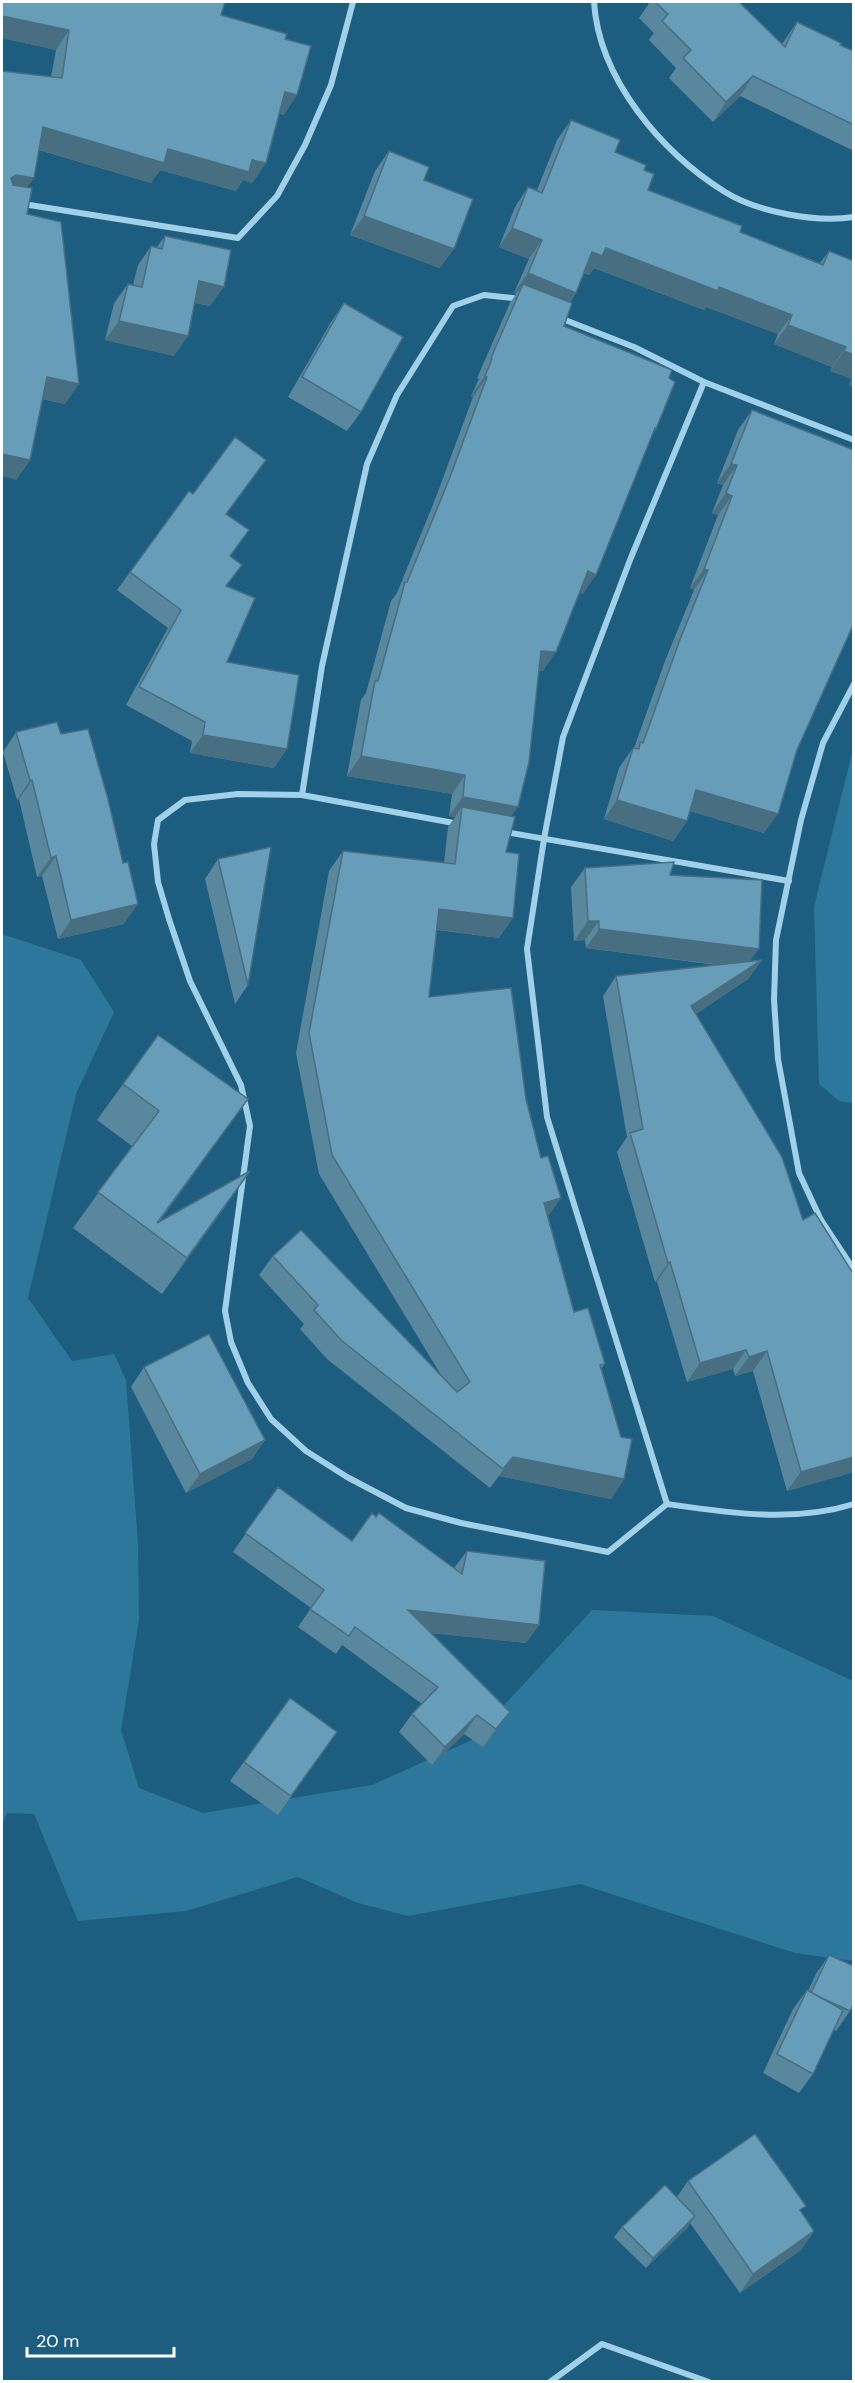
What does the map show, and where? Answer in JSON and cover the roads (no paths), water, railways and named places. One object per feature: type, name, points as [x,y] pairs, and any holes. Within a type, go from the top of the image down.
[{"type":"street","points":[[13,202],[238,238],[277,196],[305,145],[331,85],[353,2]]},
{"type":"street","points":[[594,2],[603,46],[625,94],[655,133],[686,164],[726,193],[772,212],[799,216],[854,217]]},
{"type":"street","points":[[302,795],[322,666],[364,475],[397,395],[453,306],[484,295],[513,298],[524,303]]},
{"type":"street","points":[[557,316],[634,347],[704,382],[854,440]]},
{"type":"street","points":[[667,1504],[547,1117],[527,949],[563,737],[630,560],[704,382]]},
{"type":"street","points":[[854,684],[822,743],[801,820],[776,940],[774,1000],[779,1070],[799,1173],[821,1220],[854,1270]]},
{"type":"street","points":[[462,824],[302,795],[238,794],[185,800],[158,820],[154,844],[158,882],[172,929],[190,981],[240,1085],[250,1126],[225,1311],[231,1342],[249,1383],[271,1419],[306,1451],[347,1477],[406,1508],[461,1523],[608,1552],[667,1504],[724,1512],[777,1515],[828,1511],[854,1504]]},
{"type":"street","points":[[497,831],[789,880]]},
{"type":"street","points":[[550,2382],[602,2344],[709,2382]]}]
